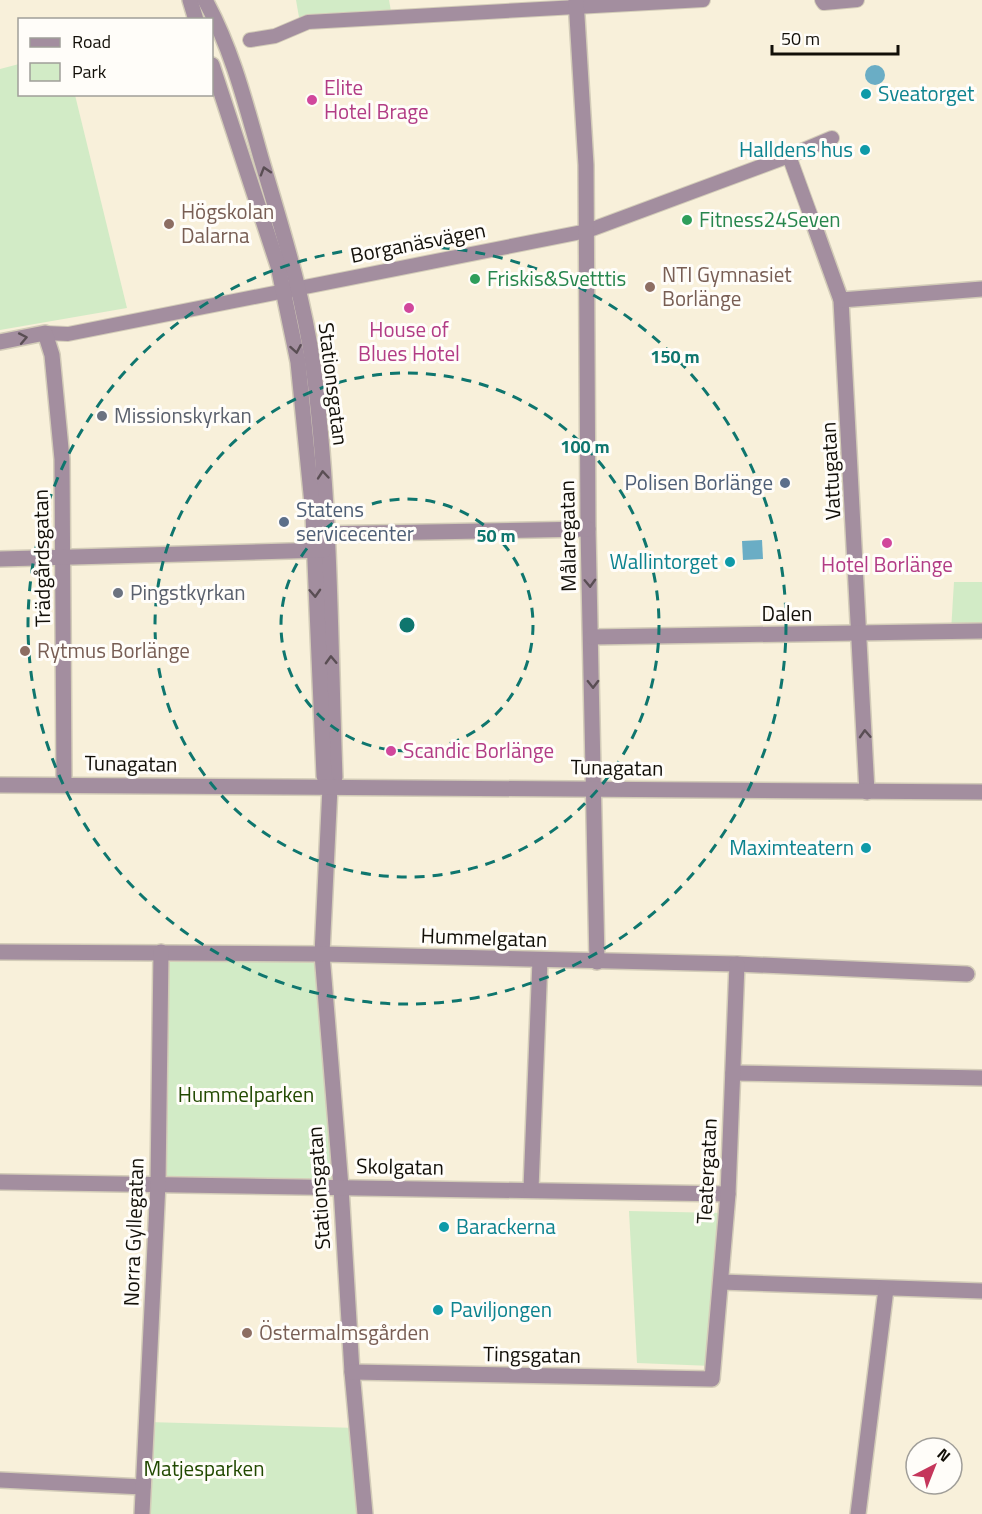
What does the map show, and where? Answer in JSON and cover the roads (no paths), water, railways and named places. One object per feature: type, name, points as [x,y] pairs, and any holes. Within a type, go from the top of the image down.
[{"type":"street","points":[[190,0],[195,18]]},
{"type":"street","name":"Stationsgatan","points":[[205,0],[226,46],[313,365],[320,542],[324,776],[330,787],[322,954],[341,1187],[352,1372],[365,1514]]},
{"type":"street","points":[[250,40],[274,36],[308,22],[576,3],[703,0]]},
{"type":"street","points":[[822,0],[824,3],[856,0]]},
{"type":"street","name":"Målaregatan","points":[[576,3],[587,231],[588,530],[597,962]]},
{"type":"street","name":"Stationsgatan","points":[[213,68],[292,290]]},
{"type":"street","name":"Borganäsvägen","points":[[0,342],[45,333],[68,334],[587,231],[832,138]]},
{"type":"street","name":"Vattugatan","points":[[789,156],[841,300],[867,792]]},
{"type":"street","points":[[841,300],[982,289]]},
{"type":"street","name":"Trädgårdsgatan","points":[[45,333],[52,355],[60,424],[64,784]]},
{"type":"street","points":[[0,559],[63,558],[320,542],[588,530]]},
{"type":"street","name":"Dalen","points":[[592,638],[982,632]]},
{"type":"street","name":"Tunagatan","points":[[0,785],[982,792]]},
{"type":"street","name":"Hummelgatan","points":[[0,952],[322,954],[736,964],[967,974]]},
{"type":"street","name":"Norra Gyllegatan","points":[[142,1514],[158,1184],[161,952]]},
{"type":"street","points":[[531,1190],[540,960]]},
{"type":"street","name":"Teatergatan","points":[[712,1379],[728,1194],[736,964]]},
{"type":"street","points":[[733,1073],[982,1078]]},
{"type":"street","name":"Skolgatan","points":[[0,1182],[728,1194]]},
{"type":"street","points":[[721,1282],[982,1291]]},
{"type":"street","points":[[858,1514],[886,1288]]},
{"type":"street","name":"Tingsgatan","points":[[352,1372],[712,1379]]},
{"type":"street","points":[[0,1480],[143,1487]]},
{"type":"water","points":[[875,65],[882,68],[885,75],[882,82],[875,85],[868,82],[865,75],[868,68]]},
{"type":"water","points":[[762,540],[763,559],[743,560],[742,541]]},
{"type":"place","name":"Sveatorget","points":[[866,94]]},
{"type":"place","name":"Elite Hotel Brage","points":[[312,100]]},
{"type":"place","name":"Halldens hus","points":[[865,150]]},
{"type":"place","name":"Fitness24Seven","points":[[687,220]]},
{"type":"place","name":"Högskolan Dalarna","points":[[169,224]]},
{"type":"place","name":"Friskis&Svetttis","points":[[475,279]]},
{"type":"place","name":"NTI Gymnasiet Borlänge","points":[[650,287]]},
{"type":"place","name":"House of Blues Hotel","points":[[409,308]]},
{"type":"place","name":"Missionskyrkan","points":[[102,416]]},
{"type":"place","name":"Polisen Borlänge","points":[[785,483]]},
{"type":"place","name":"Statens servicecenter","points":[[284,522]]},
{"type":"place","name":"Hotel Borlänge","points":[[887,543]]},
{"type":"place","name":"Wallintorget","points":[[730,562]]},
{"type":"place","name":"Pingstkyrkan","points":[[118,593]]},
{"type":"place","name":"Rytmus Borlänge","points":[[25,651]]},
{"type":"place","name":"Scandic Borlänge","points":[[391,751]]},
{"type":"place","name":"Maximteatern","points":[[866,848]]},
{"type":"place","name":"Barackerna","points":[[444,1227]]},
{"type":"place","name":"Paviljongen","points":[[438,1310]]},
{"type":"place","name":"Östermalmsgården","points":[[247,1333]]},
{"type":"park label","name":"Hummelparken","points":[[246,1095]]},
{"type":"park label","name":"Matjesparken","points":[[204,1469]]}]
